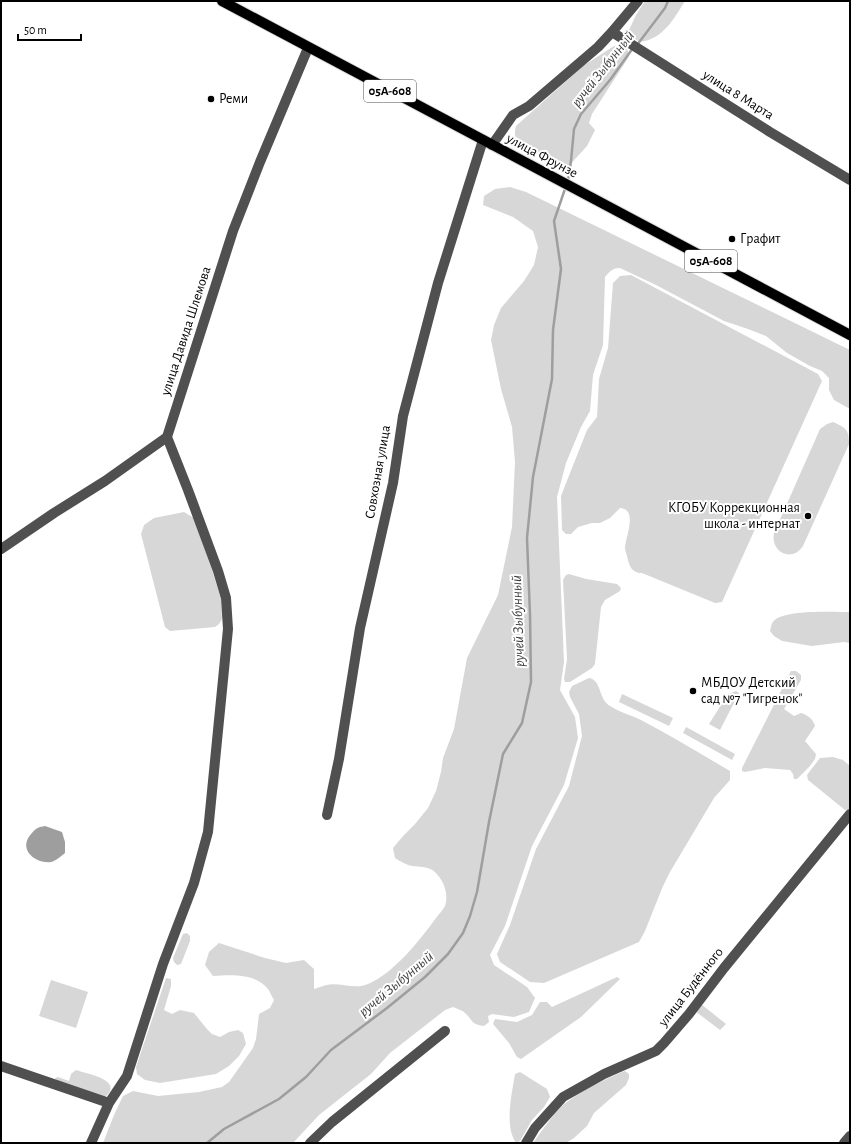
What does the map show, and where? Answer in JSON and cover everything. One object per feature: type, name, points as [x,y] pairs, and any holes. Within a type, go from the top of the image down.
[{"type":"main road","name":"улица Фрунзе","points":[[222,1],[850,335]]},
{"type":"street","points":[[487,143],[513,115],[529,106],[598,47],[638,1]]},
{"type":"street","name":"улица 8 Марта","points":[[612,32],[770,132],[850,180]]},
{"type":"street","name":"улица Давида Шлемова","points":[[166,437],[233,230],[308,48]]},
{"type":"street","name":"Совхозная улица","points":[[327,815],[340,759],[360,628],[393,483],[403,416],[438,283],[487,143]]},
{"type":"street","points":[[1,550],[54,513],[104,481],[166,437],[196,510],[226,598],[228,629],[208,832],[194,883],[163,964],[127,1076],[109,1103],[91,1143]]},
{"type":"street","name":"улица Будённого","points":[[526,1143],[535,1128],[563,1097],[604,1074],[656,1051],[664,1043],[850,814]]},
{"type":"street","points":[[310,1143],[332,1122],[445,1031]]},
{"type":"street","points":[[1,1066],[109,1103]]},
{"type":"street","points":[[844,1143],[850,1136]]},
{"type":"shaded area","points":[[645,1],[685,1],[664,30],[652,39],[640,41],[635,39],[629,30]]},
{"type":"shaded area","points":[[614,46],[627,49],[629,54],[628,58],[592,114],[589,123],[595,130],[587,146],[567,168],[539,154],[516,138],[516,126],[583,66]]},
{"type":"shaded area","points":[[510,187],[526,192],[850,350],[850,409],[834,400],[829,390],[829,378],[822,371],[787,353],[766,336],[724,321],[620,268],[613,269],[608,273],[605,277],[603,345],[593,375],[590,411],[581,427],[566,463],[557,497],[564,662],[560,690],[575,717],[578,738],[564,785],[532,846],[505,926],[490,955],[494,965],[527,987],[535,998],[529,1012],[514,1017],[492,1014],[488,1016],[489,1022],[484,1026],[474,1023],[461,1010],[453,1007],[445,1010],[390,1053],[371,1074],[319,1115],[293,1143],[103,1143],[123,1096],[133,1091],[158,1096],[199,1092],[222,1087],[229,1082],[253,1048],[256,1039],[259,1014],[270,1008],[274,1000],[268,989],[256,980],[242,976],[213,976],[205,965],[209,952],[219,943],[265,958],[286,963],[304,960],[314,969],[314,989],[331,984],[363,986],[378,979],[397,964],[430,927],[445,906],[445,888],[441,879],[435,872],[427,868],[401,862],[395,858],[393,848],[428,808],[436,791],[443,758],[454,729],[467,658],[498,595],[512,527],[515,462],[512,427],[501,389],[491,340],[494,325],[501,308],[524,281],[534,265],[538,247],[533,231],[513,217],[483,205],[484,196],[495,189]]},
{"type":"shaded area","points":[[631,275],[818,374],[822,381],[722,602],[715,603],[642,573],[635,572],[631,568],[625,549],[630,518],[629,513],[625,510],[620,508],[610,518],[600,523],[592,523],[578,527],[571,534],[566,534],[562,530],[561,496],[587,430],[597,417],[599,379],[608,348],[613,283],[620,276]]},
{"type":"shaded area","points":[[833,422],[846,430],[849,444],[803,546],[793,554],[783,553],[775,545],[774,533],[820,429]]},
{"type":"shaded area","points":[[184,512],[194,518],[221,599],[222,619],[215,627],[170,631],[165,627],[141,534],[144,525],[154,518]]},
{"type":"shaded area","points":[[569,574],[586,579],[617,584],[621,588],[620,591],[605,600],[601,607],[595,664],[592,668],[570,682],[565,682],[564,679],[567,659],[563,580],[566,575]]},
{"type":"shaded area","points":[[809,612],[850,612],[850,643],[844,642],[812,646],[782,641],[774,636],[770,631],[773,622],[786,615]]},
{"type":"shaded area","points":[[791,671],[796,671],[801,675],[801,680],[784,709],[794,716],[801,713],[804,714],[813,721],[815,726],[805,741],[816,754],[815,759],[797,779],[794,779],[790,770],[765,768],[745,772],[742,771],[742,768]]},
{"type":"shaded area","points":[[589,678],[596,682],[603,699],[610,706],[641,720],[730,771],[730,780],[714,798],[670,872],[639,942],[544,983],[530,982],[500,962],[497,954],[510,925],[536,849],[569,786],[582,736],[579,714],[569,692],[572,686]]},
{"type":"shaded area","points":[[736,691],[739,693],[720,730],[709,724],[728,694]]},
{"type":"shaded area","points":[[622,694],[673,718],[669,726],[619,702]]},
{"type":"shaded area","points":[[686,727],[735,754],[732,760],[683,733]]},
{"type":"shaded area","points":[[833,757],[843,760],[850,766],[849,809],[845,810],[808,780],[807,775],[820,758]]},
{"type":"shaded area","points":[[45,826],[62,832],[65,842],[65,853],[57,860],[51,862],[45,862],[34,858],[27,849],[26,844],[35,830]]},
{"type":"shaded area","points":[[187,933],[190,936],[190,941],[181,964],[177,965],[173,958],[183,934]]},
{"type":"shaded area","points":[[617,977],[620,979],[581,1017],[521,1059],[517,1057],[509,1043],[493,1024],[495,1019],[517,1022],[532,1015],[540,1002],[547,1002],[552,1007]]},
{"type":"shaded area","points":[[166,978],[171,979],[171,986],[164,1010],[172,1014],[180,1010],[194,1013],[212,1034],[220,1037],[229,1032],[238,1030],[243,1033],[246,1044],[239,1056],[229,1066],[216,1074],[160,1083],[145,1080],[137,1074],[136,1067]]},
{"type":"shaded area","points":[[51,980],[88,992],[76,1028],[39,1016]]},
{"type":"shaded area","points":[[701,1004],[726,1024],[720,1030],[695,1011]]},
{"type":"shaded area","points":[[76,1070],[108,1082],[110,1092],[104,1098],[57,1082],[55,1078],[58,1077],[69,1081],[71,1074]]},
{"type":"shaded area","points":[[625,1071],[629,1074],[626,1085],[594,1113],[587,1126],[574,1138],[566,1143],[533,1143],[551,1118],[564,1104],[589,1088]]},
{"type":"shaded area","points":[[520,1072],[547,1089],[550,1097],[544,1107],[532,1120],[520,1141],[516,1143],[510,1128],[510,1109],[515,1074]]},
{"type":"waterway","name":"ручей Зыбунный","points":[[637,45],[665,8],[668,1]]},
{"type":"waterway","name":"ручей Зыбунный","points":[[568,181],[574,129],[581,114],[610,80],[633,48]]},
{"type":"waterway","name":"ручей Зыбунный","points":[[207,1143],[224,1129],[279,1099],[306,1077],[331,1050],[425,977],[448,954],[463,933],[470,916],[477,892],[503,754],[522,723],[531,682],[527,538],[533,477],[552,379],[553,330],[561,269],[554,221],[566,186]]},
{"type":"place","name":"Реми","points":[[211,99]]},
{"type":"place","name":"Графит","points":[[732,239]]},
{"type":"place","name":"КГОБУ Коррекционная школа - интернат","points":[[808,516]]},
{"type":"place","name":"МБДОУ Детский сад №7 \"Тигренок\"","points":[[693,691]]}]
